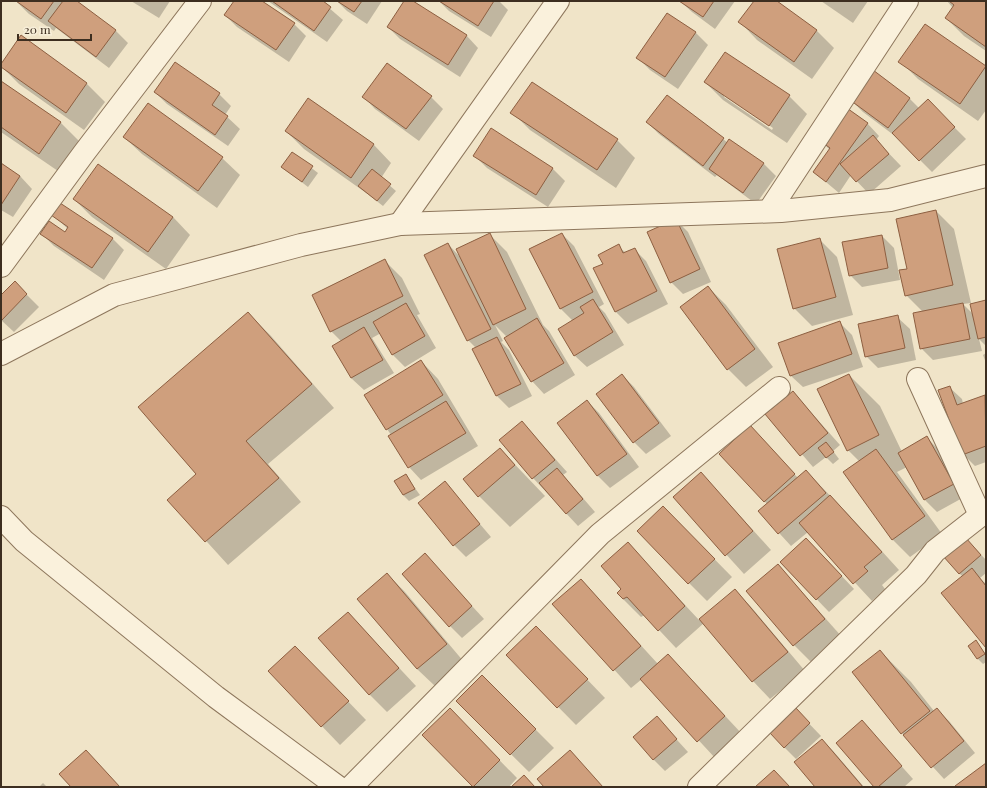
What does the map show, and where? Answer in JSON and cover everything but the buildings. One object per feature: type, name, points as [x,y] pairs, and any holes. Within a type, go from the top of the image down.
[{"type":"street","points":[[1,266],[200,1]]},
{"type":"street","points":[[400,224],[558,1]]},
{"type":"street","points":[[769,211],[907,1]]},
{"type":"street","points":[[1,354],[114,294],[301,245],[400,224],[769,211],[890,200],[986,176]]},
{"type":"street","points":[[699,787],[916,575],[935,551],[983,513],[918,379]]},
{"type":"street","points":[[350,787],[600,534],[779,388]]},
{"type":"street","points":[[1,517],[24,541],[216,697],[338,787]]}]
